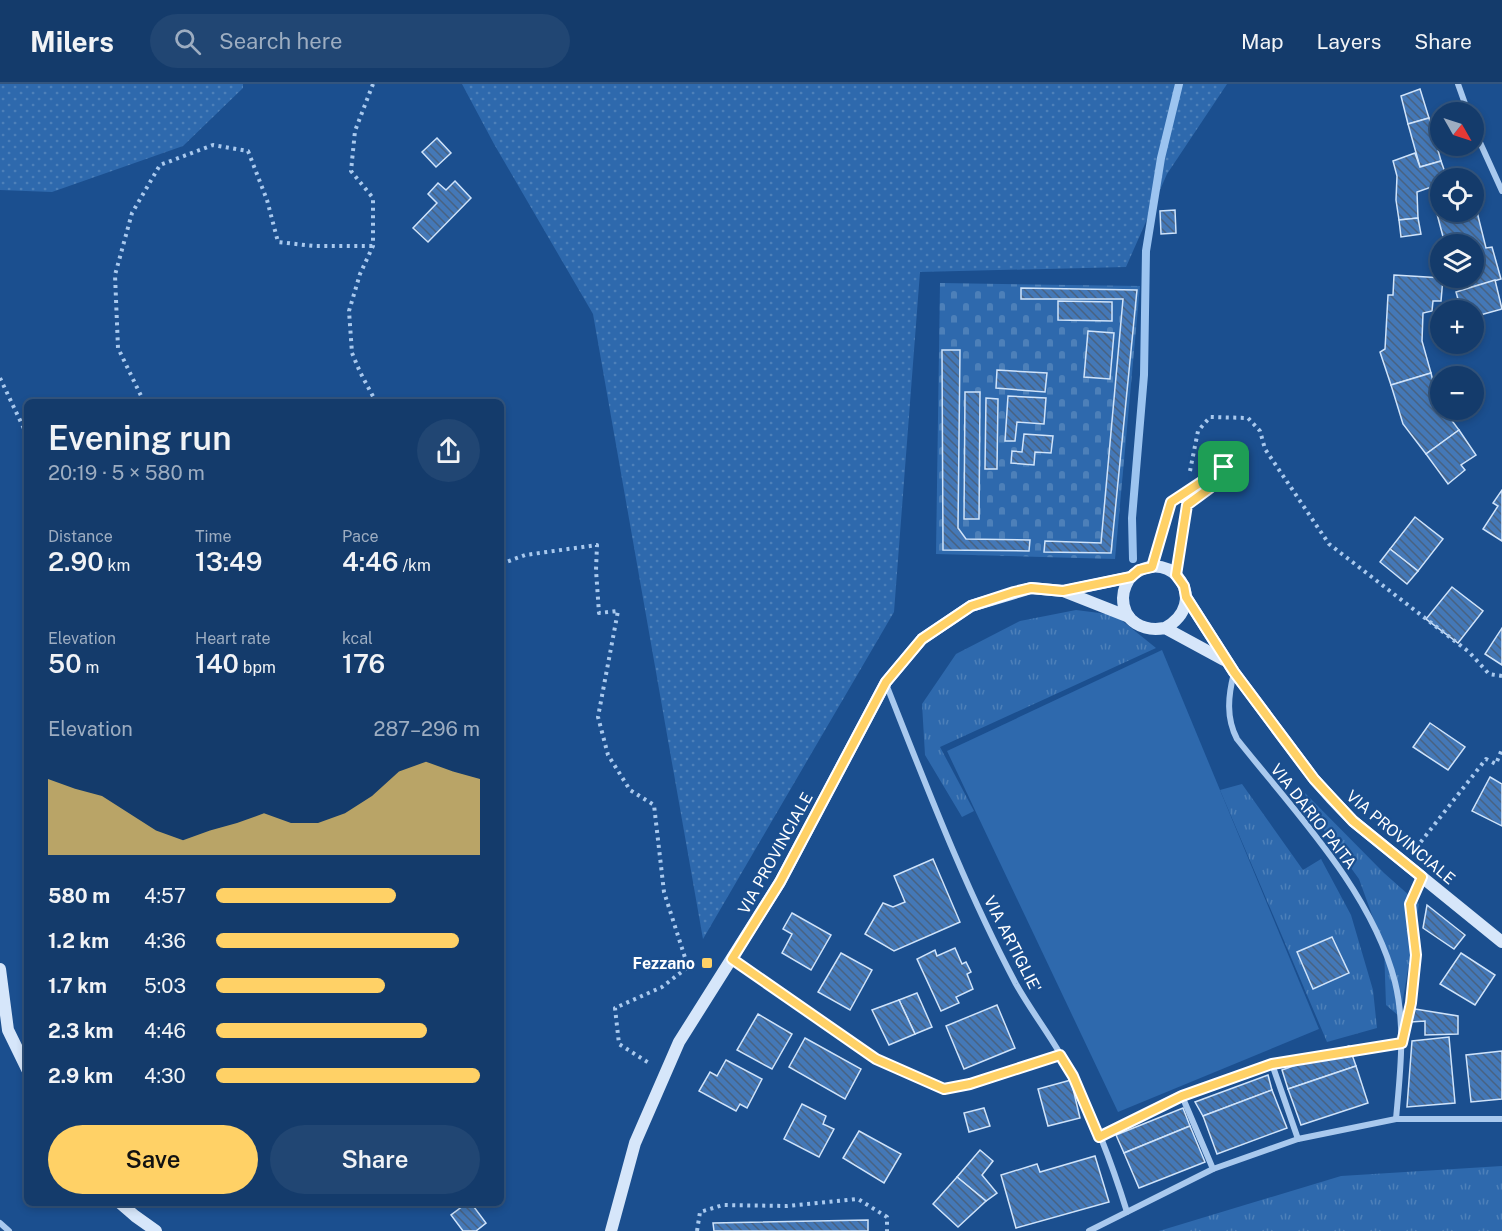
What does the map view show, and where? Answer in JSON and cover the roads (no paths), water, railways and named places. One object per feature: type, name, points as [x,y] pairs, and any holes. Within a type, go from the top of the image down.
[{"type":"main road","points":[[1152,567],[1170,570],[1176,575],[1184,586],[1186,597],[1181,616],[1165,628],[1155,630],[1136,624],[1124,608],[1125,586],[1131,577],[1139,570],[1152,567]]},
{"type":"main road","points":[[1063,591],[1131,577]]},
{"type":"main road","name":"VIA PROVINCIALE","points":[[611,1231],[635,1143],[679,1042],[780,882],[886,682],[922,639],[971,606],[1031,588],[1063,591]]},
{"type":"main road","points":[[1063,591],[1129,617]]},
{"type":"main road","name":"VIA PROVINCIALE","points":[[1186,597],[1234,672],[1314,779],[1331,798],[1353,821],[1502,942]]},
{"type":"main road","points":[[1165,628],[1226,660]]},
{"type":"main road","points":[[0,969],[8,1030],[24,1063]]},
{"type":"main road","points":[[123,1206],[156,1231]]},
{"type":"street","points":[[1458,84],[1464,102]]},
{"type":"street","points":[[1484,151],[1502,190]]},
{"type":"street","points":[[1152,567],[1171,502],[1224,467],[1210,488],[1187,505],[1176,575]]},
{"type":"street","name":"VIA DARIO PAITA","points":[[1234,672],[1229,691],[1228,710],[1231,727],[1244,747],[1328,851],[1378,935],[1395,984],[1402,1043],[1396,1119]]},
{"type":"street","name":"VIA ARTIGLIE'","points":[[886,682],[931,798],[986,924],[1017,985],[1073,1076],[1116,1175],[1127,1212]]},
{"type":"street","points":[[732,959],[876,1059]]},
{"type":"street","points":[[1099,1137],[1182,1096],[1272,1064],[1402,1043]]},
{"type":"street","points":[[1272,1064],[1298,1139]]},
{"type":"street","points":[[1182,1096],[1213,1168]]},
{"type":"street","points":[[1089,1231],[1213,1168],[1298,1139],[1396,1119],[1502,1119]]},
{"type":"street","points":[[0,1223],[9,1231]]},
{"type":"lane","points":[[970,1084],[1060,1055]]},
{"type":"waterway","points":[[1133,559],[1132,518],[1144,375],[1146,251],[1161,158],[1179,84]]},
{"type":"place","name":"Fezzano","points":[[707,963]]}]
